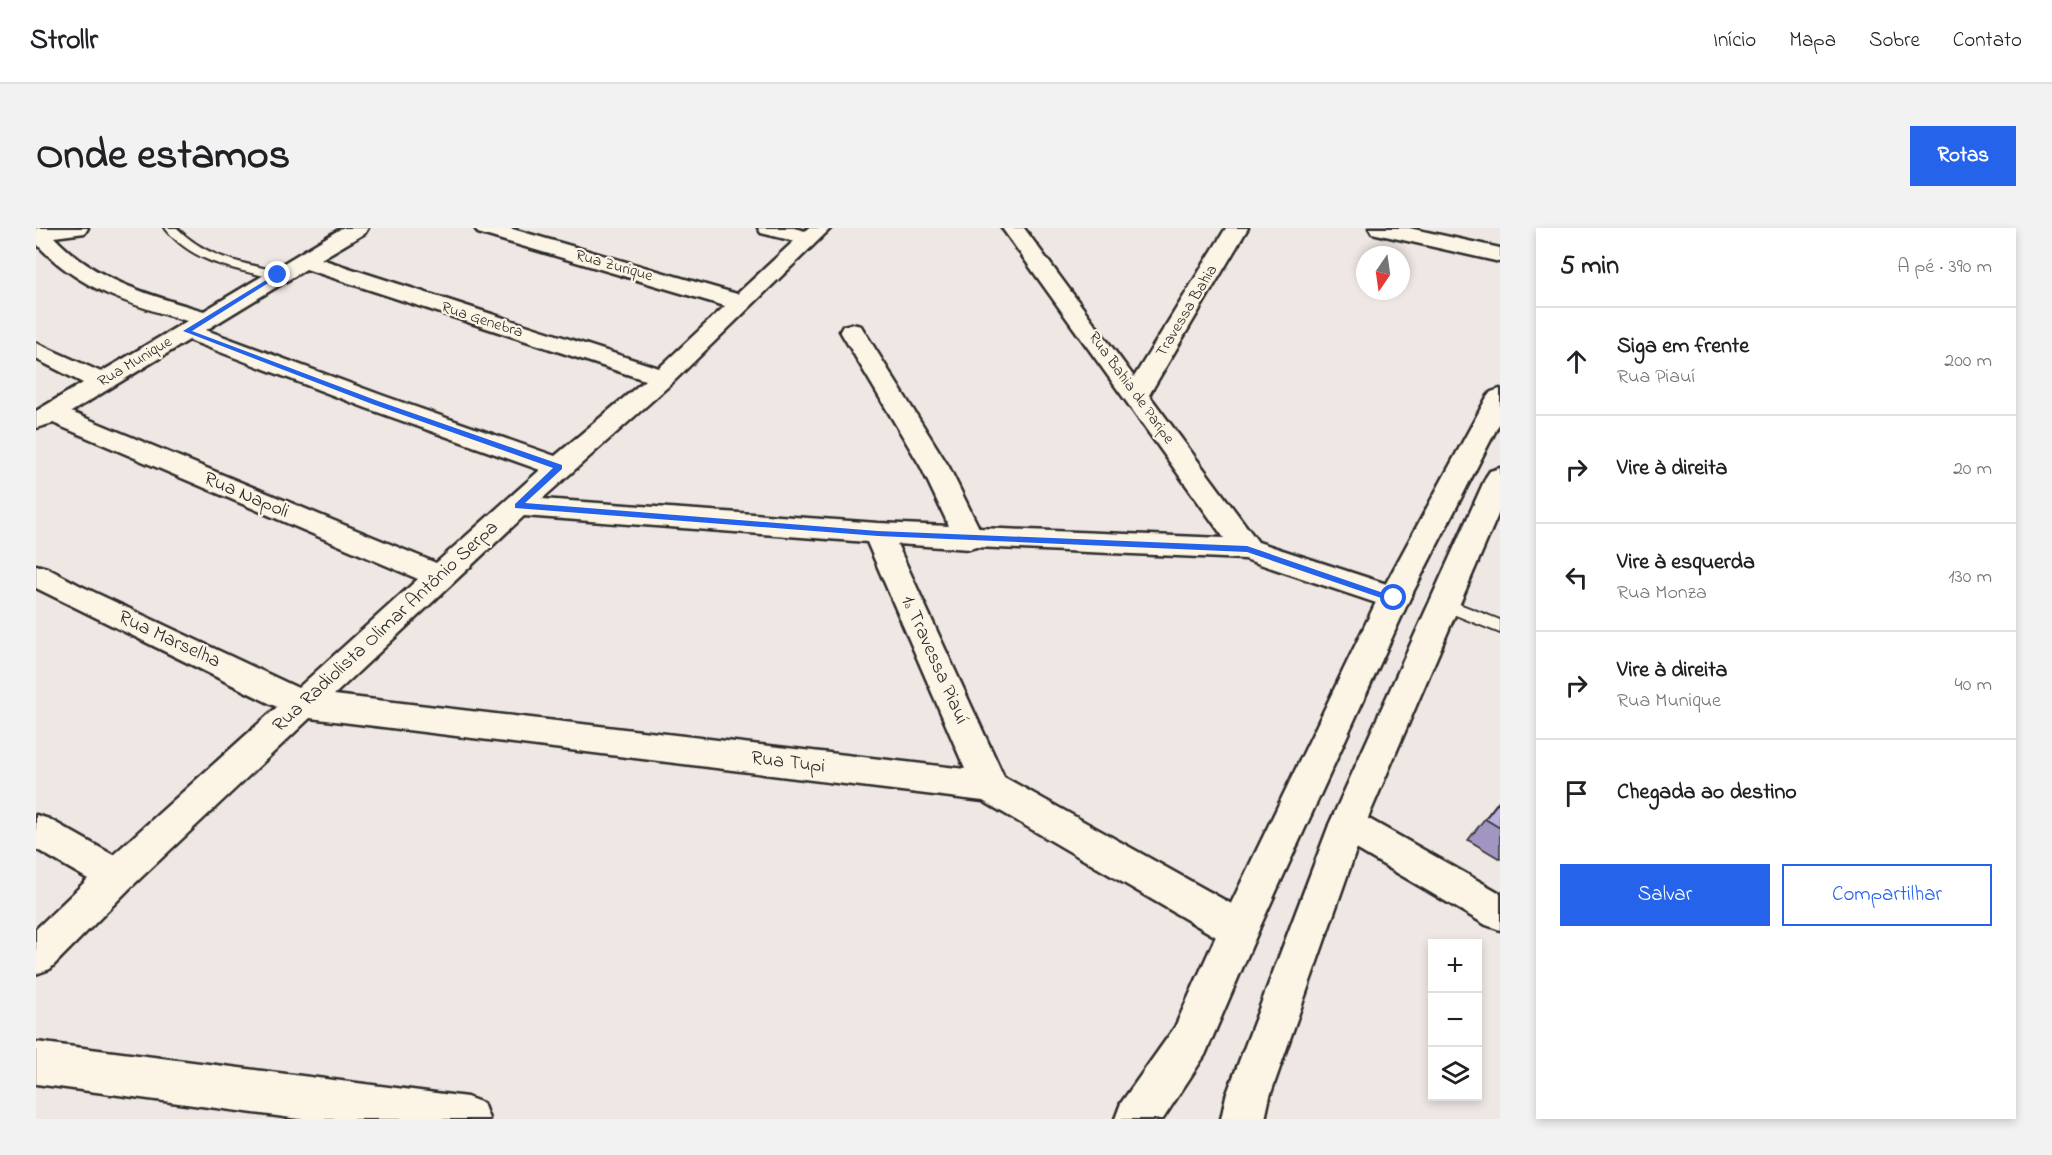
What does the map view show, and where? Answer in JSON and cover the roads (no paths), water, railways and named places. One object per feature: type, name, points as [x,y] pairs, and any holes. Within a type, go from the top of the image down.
[{"type":"street","points":[[37,231],[77,228]]},
{"type":"street","name":"Rua Munique","points":[[44,418],[357,228]]},
{"type":"street","name":"Rua Zurique","points":[[486,228],[741,303]]},
{"type":"street","points":[[769,228],[814,233]]},
{"type":"street","name":"Rua Bahia de Paripe","points":[[1013,228],[1247,549]]},
{"type":"street","name":"Travessa Bahia","points":[[1136,395],[1237,228]]},
{"type":"street","points":[[1380,228],[1500,255]]},
{"type":"street","points":[[37,231],[69,264],[101,282],[165,307],[197,325],[375,402],[559,467]]},
{"type":"street","name":"Rua Radiolista Olimar Antônio Serpa","points":[[36,956],[116,876],[559,467],[663,378],[814,233]]},
{"type":"street","name":"Rua Genebra","points":[[302,260],[663,378]]},
{"type":"street","points":[[852,331],[935,467],[970,539]]},
{"type":"street","points":[[36,350],[102,382]]},
{"type":"street","points":[[1137,1119],[1190,1041],[1239,929],[1394,598],[1500,397]]},
{"type":"street","name":"Rua Napoli","points":[[44,418],[442,577]]},
{"type":"street","points":[[1243,1119],[1248,1096],[1347,825],[1500,477]]},
{"type":"street","points":[[518,506],[970,539],[1247,549],[1394,598]]},
{"type":"street","name":"1ª Travessa Piauí","points":[[878,533],[990,787]]},
{"type":"street","name":"Rua Marselha","points":[[36,575],[70,594],[302,704]]},
{"type":"street","name":"Rua Tupi","points":[[302,704],[990,787],[1239,929]]},
{"type":"street","points":[[1347,825],[1500,913]]},
{"type":"street","points":[[36,830],[116,876]]},
{"type":"street","points":[[36,1064],[466,1119]]},
{"type":"lane","points":[[171,228],[188,246],[223,262],[278,275]]},
{"type":"lane","points":[[1444,604],[1500,627]]}]
